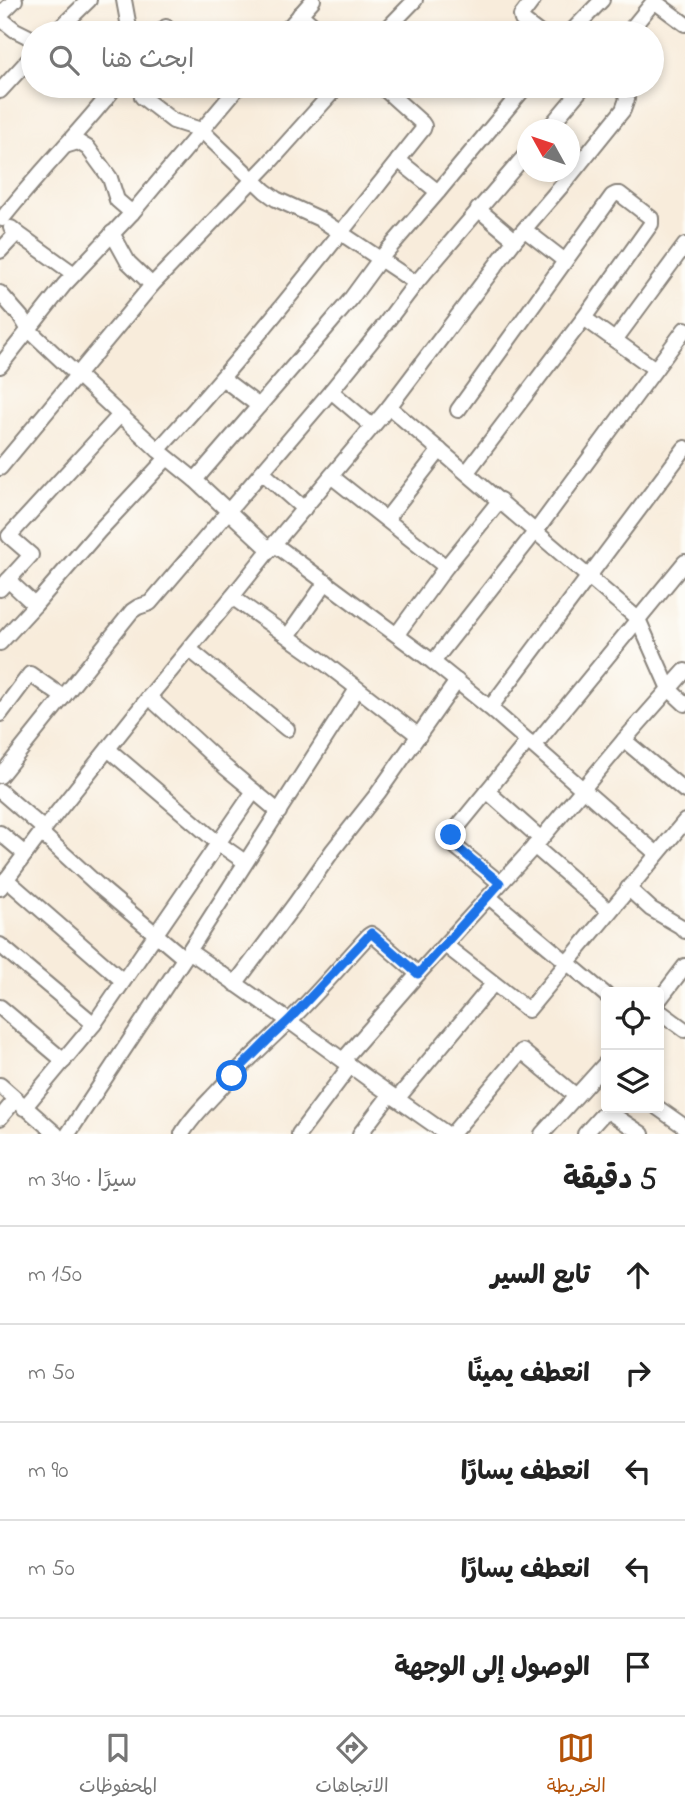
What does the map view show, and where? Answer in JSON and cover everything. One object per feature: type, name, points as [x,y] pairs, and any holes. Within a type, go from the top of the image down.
[{"type":"street","points":[[15,0],[0,17],[21,33]]},
{"type":"street","points":[[67,21],[89,0]]},
{"type":"street","points":[[124,0],[128,21]]},
{"type":"street","points":[[294,21],[313,0]]},
{"type":"street","points":[[395,21],[415,0]]},
{"type":"street","points":[[523,21],[521,16],[533,0]]},
{"type":"street","points":[[582,21],[602,0]]},
{"type":"street","points":[[637,21],[654,0],[685,24]]},
{"type":"street","points":[[300,13],[309,21]]},
{"type":"street","points":[[0,92],[21,68]]},
{"type":"street","points":[[143,98],[173,121],[201,130],[276,199],[320,219],[416,283]]},
{"type":"street","points":[[0,366],[74,274],[132,213],[229,98]]},
{"type":"street","points":[[0,468],[152,285],[199,238],[327,98]]},
{"type":"street","points":[[0,643],[99,531],[342,233],[424,126],[394,98]]},
{"type":"street","points":[[195,480],[350,300],[380,258],[516,98]]},
{"type":"street","points":[[556,119],[574,98]]},
{"type":"street","points":[[123,981],[3,884],[149,697],[389,407],[520,235],[623,110],[626,98]]},
{"type":"street","points":[[74,274],[17,233],[1,218],[106,99]]},
{"type":"street","points":[[65,146],[78,142],[88,148],[110,178],[117,200],[132,213]]},
{"type":"street","points":[[398,160],[438,192]]},
{"type":"street","points":[[0,776],[132,611],[150,603],[331,391],[416,283],[517,164]]},
{"type":"street","points":[[458,410],[616,194],[620,194],[651,218],[651,224],[584,318],[467,472]]},
{"type":"street","points":[[478,209],[565,261]]},
{"type":"street","points":[[0,251],[17,233]]},
{"type":"street","points":[[112,233],[128,262],[152,285]]},
{"type":"street","points":[[615,340],[685,245]]},
{"type":"street","points":[[0,293],[29,330],[228,512],[272,547],[326,582],[397,634],[457,681],[657,854]]},
{"type":"street","points":[[584,318],[655,369]]},
{"type":"street","points":[[433,662],[536,531],[685,329]]},
{"type":"street","points":[[222,378],[259,406]]},
{"type":"street","points":[[331,391],[372,426]]},
{"type":"street","points":[[389,407],[638,619],[669,689],[685,704]]},
{"type":"street","points":[[35,605],[4,584],[31,555],[9,536],[120,415]]},
{"type":"street","points":[[490,708],[685,448]]},
{"type":"street","points":[[387,518],[440,450]]},
{"type":"street","points":[[262,472],[304,509]]},
{"type":"street","points":[[331,476],[446,567]]},
{"type":"street","points":[[397,634],[500,500]]},
{"type":"street","points":[[500,883],[452,843],[451,835],[685,562]]},
{"type":"street","points":[[288,636],[326,582]]},
{"type":"street","points":[[232,597],[288,636],[419,736]]},
{"type":"street","points":[[190,649],[287,729]]},
{"type":"street","points":[[299,1134],[347,1063],[418,974],[537,843],[685,671]]},
{"type":"street","points":[[0,714],[30,674],[63,697]]},
{"type":"street","points":[[235,984],[378,793],[457,681]]},
{"type":"street","points":[[68,1134],[357,689]]},
{"type":"street","points":[[149,697],[279,811]]},
{"type":"street","points":[[624,740],[685,791]]},
{"type":"street","points":[[108,749],[218,843],[245,862]]},
{"type":"street","points":[[0,791],[101,888],[155,933],[289,1020],[442,1132],[522,1051],[576,1096]]},
{"type":"street","points":[[0,1118],[20,1104],[64,1062],[254,791]]},
{"type":"street","points":[[487,791],[609,911]]},
{"type":"street","points":[[445,945],[528,1010],[657,854],[682,830]]},
{"type":"street","points":[[0,833],[25,855]]},
{"type":"street","points":[[628,888],[652,909],[685,931]]},
{"type":"street","points":[[489,897],[601,991]]},
{"type":"street","points":[[182,1134],[232,1076],[371,933],[418,974]]},
{"type":"street","points":[[0,945],[93,1024]]},
{"type":"street","points":[[664,993],[685,966]]},
{"type":"street","points":[[359,1134],[493,984]]},
{"type":"street","points":[[0,1007],[64,1062]]},
{"type":"street","points":[[664,1015],[685,1030]]},
{"type":"street","points":[[542,1134],[601,1071]]},
{"type":"street","points":[[0,1085],[56,1134]]},
{"type":"street","points":[[585,1134],[602,1115],[609,1112],[642,1134]]},
{"type":"street","points":[[664,1113],[684,1131]]},
{"type":"route","points":[[232,1076],[371,933],[418,974],[463,926],[500,883],[452,843],[451,835]]}]
